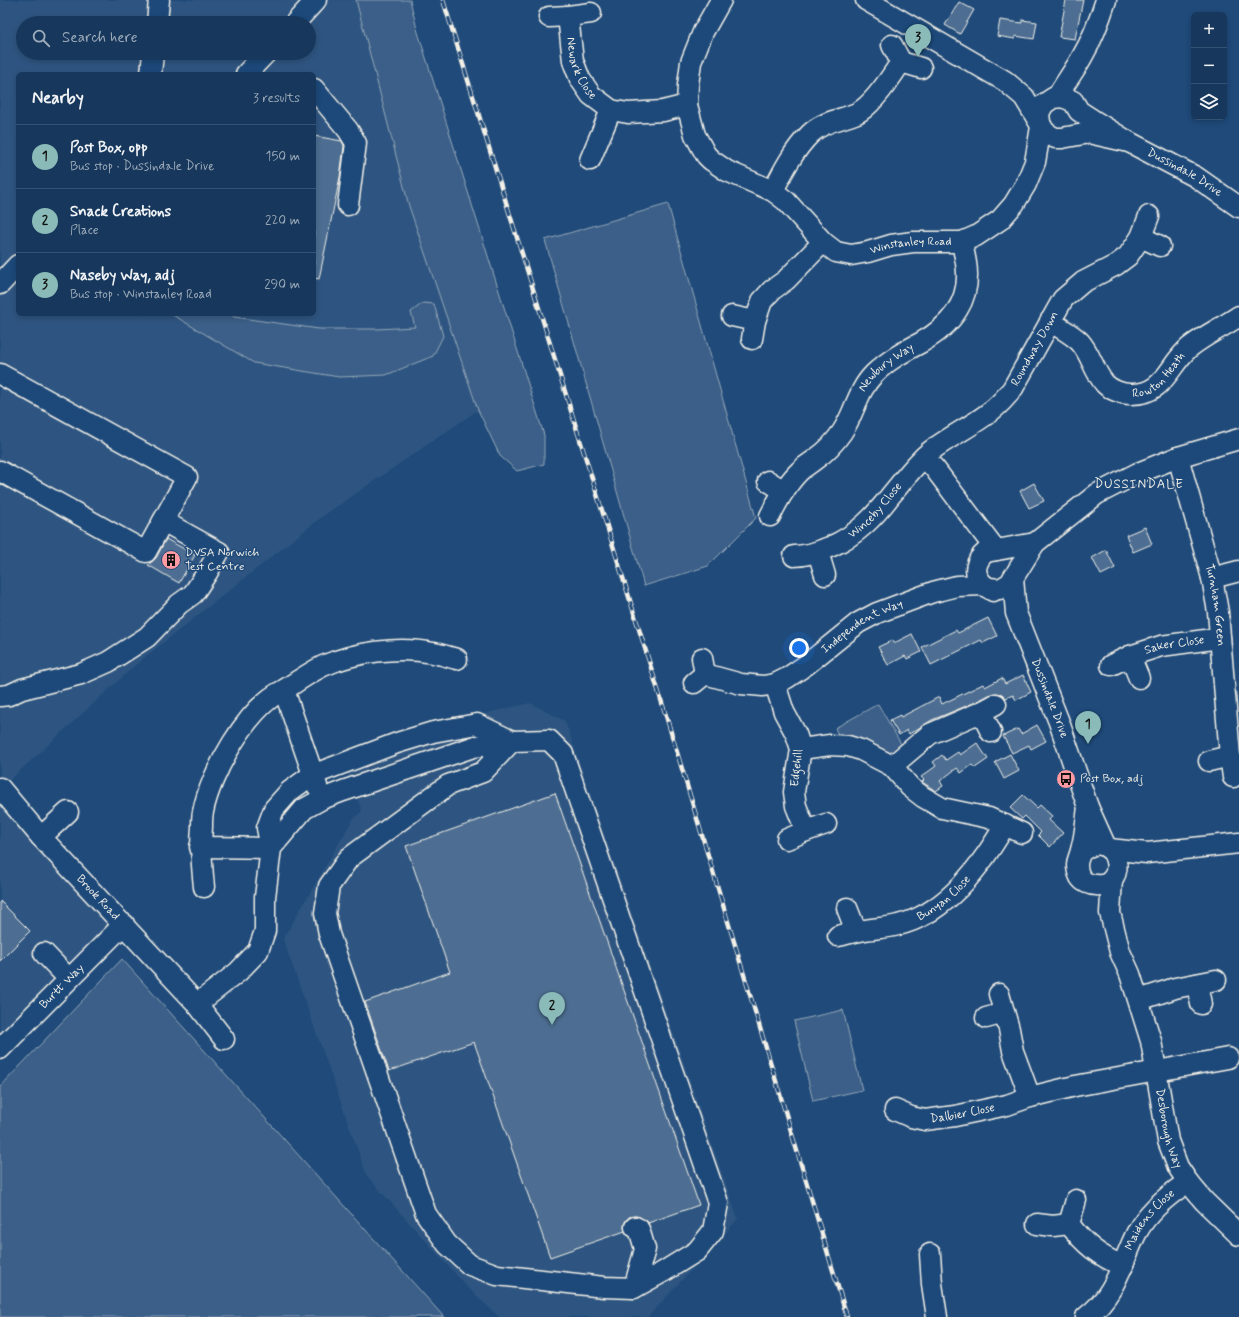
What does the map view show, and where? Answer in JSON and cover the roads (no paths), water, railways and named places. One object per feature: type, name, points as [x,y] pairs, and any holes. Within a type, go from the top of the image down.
[{"type":"street","points":[[158,16],[160,0]]},
{"type":"street","points":[[301,16],[316,0]]},
{"type":"street","name":"Winstanley Road","points":[[721,0],[703,32],[691,62],[687,105],[695,135],[706,155],[727,171],[773,191],[786,201],[823,242],[836,252],[850,255],[868,252],[891,245],[912,242],[962,242],[976,236],[1000,220],[1014,204],[1026,184],[1036,162],[1040,125]]},
{"type":"street","name":"Dussindale Drive","points":[[866,0],[1005,81],[1024,97],[1045,132],[1055,138],[1089,133],[1129,142]]},
{"type":"street","points":[[1040,125],[1039,113],[1044,104],[1055,97],[1082,57],[1106,0]]},
{"type":"street","name":"Newark Close","points":[[591,13],[559,17],[580,79],[591,95],[611,110],[628,113],[663,111],[687,105]]},
{"type":"street","points":[[892,45],[901,62],[921,68]]},
{"type":"street","points":[[1063,138],[1076,130],[1080,120],[1076,82],[1082,57]]},
{"type":"street","points":[[150,72],[152,60]]},
{"type":"street","points":[[254,72],[262,60]]},
{"type":"street","points":[[773,191],[784,170],[800,145],[810,133],[823,124],[858,113],[870,103],[901,62]]},
{"type":"street","name":"Dussindale Drive","points":[[1005,81],[1072,101],[1079,109],[1129,142],[1196,177],[1239,206]]},
{"type":"street","points":[[316,91],[348,130],[356,143],[348,205]]},
{"type":"street","name":"Newark Close","points":[[590,160],[611,110]]},
{"type":"street","name":"Winstanley Road","points":[[1036,162],[1063,138]]},
{"type":"street","name":"Roundway Down","points":[[924,457],[932,450],[995,409],[1005,400],[1063,299],[1083,282],[1116,265],[1128,256],[1141,237],[1149,216]]},
{"type":"street","points":[[1141,237],[1160,246]]},
{"type":"street","points":[[732,316],[753,330],[762,301],[772,290],[786,280],[823,242]]},
{"type":"street","name":"Newbury Way","points":[[774,498],[801,469],[818,458],[836,440],[843,430],[860,391],[873,375],[885,364],[924,341],[953,317],[962,302],[967,285],[967,264],[962,242]]},
{"type":"street","points":[[0,284],[16,267]]},
{"type":"street","name":"Rowton Heath","points":[[1050,321],[1080,342],[1095,370],[1107,386],[1125,394],[1135,394],[1145,392],[1160,383],[1188,348],[1200,339],[1239,316]]},
{"type":"street","points":[[0,374],[187,477],[146,552],[0,472]]},
{"type":"street","points":[[986,587],[1000,589],[1005,587],[1014,576],[1035,542],[1097,494],[1138,473],[1178,457],[1239,439]]},
{"type":"street","name":"Dussindale Drive","points":[[924,457],[935,469],[997,550],[1004,552],[1012,559],[1015,569],[1016,613],[1059,722],[1088,808],[1108,848],[1116,857],[1117,863],[1114,877]]},
{"type":"street","name":"Winceby Close","points":[[794,556],[804,556],[818,552],[857,532],[872,518],[912,468],[924,457]]},
{"type":"street","name":"Turnham Green","points":[[1178,457],[1212,578],[1218,612],[1220,638],[1232,689],[1230,756],[1233,777]]},
{"type":"street","name":"Dussindale Drive","points":[[969,515],[974,536],[978,578],[986,587],[1016,613]]},
{"type":"street","points":[[3,699],[22,690],[81,674],[108,662],[147,637],[179,604],[193,594],[219,552],[163,521]]},
{"type":"street","points":[[958,586],[986,552],[1035,542]]},
{"type":"street","points":[[818,552],[825,575]]},
{"type":"street","points":[[1212,578],[1239,571]]},
{"type":"street","name":"Independent Way","points":[[700,672],[741,684],[763,686],[775,684],[806,665],[865,618],[933,592],[958,586],[986,587]]},
{"type":"street","name":"Saker Close","points":[[1111,665],[1130,656],[1161,646],[1220,638]]},
{"type":"street","points":[[204,887],[200,847],[203,812],[214,778],[228,750],[245,724],[260,708],[279,692],[304,676],[346,658],[378,651],[408,651],[433,652],[457,659]]},
{"type":"street","name":"Saker Close","points":[[1130,656],[1140,678]]},
{"type":"street","name":"Edgehill","points":[[775,684],[784,712],[796,734],[801,749],[794,792],[796,806],[806,831]]},
{"type":"street","points":[[284,690],[312,775],[322,800]]},
{"type":"street","points":[[892,766],[930,734],[988,708],[991,732]]},
{"type":"street","points":[[198,1004],[238,972],[258,951],[265,931],[265,897],[270,848],[267,828],[274,809],[290,790],[312,775],[434,732],[477,724],[512,741]]},
{"type":"street","points":[[200,847],[270,848],[304,809],[322,800],[353,787],[473,747],[512,741],[549,740],[563,754],[718,1203],[713,1231],[697,1250],[663,1272],[634,1288],[604,1287],[498,1275],[470,1265],[447,1244],[426,1214],[329,934],[325,914],[329,886],[348,858],[448,785],[483,772],[512,741]]},
{"type":"street","name":"Bunyan Close","points":[[801,749],[830,745],[848,746],[872,754],[892,766],[910,788],[942,808],[989,818],[1014,829],[964,882],[932,911],[917,919],[899,925],[847,934],[847,908]]},
{"type":"street","points":[[1209,761],[1230,756]]},
{"type":"street","name":"Brook Road","points":[[0,788],[41,837],[198,1004],[224,1039]]},
{"type":"street","name":"Dussindale Drive","points":[[1088,808],[1081,852],[1077,861],[1077,871],[1082,879],[1089,884]]},
{"type":"street","points":[[41,837],[68,812]]},
{"type":"street","points":[[787,839],[826,824]]},
{"type":"street","points":[[1081,852],[1094,845],[1147,853],[1239,843]]},
{"type":"street","points":[[1089,884],[1101,885],[1147,853]]},
{"type":"street","name":"Desborough Way","points":[[1114,877],[1110,913],[1120,952],[1130,974],[1151,1041],[1168,1141],[1178,1166],[1188,1182],[1204,1201],[1239,1235]]},
{"type":"street","name":"Desborough Way","points":[[1089,884],[1110,913]]},
{"type":"street","name":"Burtt Way","points":[[0,1049],[124,924]]},
{"type":"street","points":[[44,953],[69,979]]},
{"type":"street","points":[[1139,1000],[1175,988],[1216,980]]},
{"type":"street","points":[[1197,984],[1200,1004]]},
{"type":"street","points":[[996,1008],[1009,1029],[1013,1051],[1030,1097]]},
{"type":"street","name":"Dalbier Close","points":[[895,1110],[911,1117],[925,1120],[955,1116],[1007,1105],[1030,1097],[1075,1086],[1228,1058]]},
{"type":"street","name":"Maidens Close","points":[[1086,1317],[1097,1309],[1109,1293],[1123,1266],[1136,1233],[1147,1216],[1171,1194],[1188,1182]]},
{"type":"street","points":[[1037,1224],[1053,1226],[1069,1224],[1076,1200]]},
{"type":"street","name":"Maidens Close","points":[[1069,1224],[1093,1250],[1107,1259],[1123,1266]]},
{"type":"street","points":[[634,1288],[645,1249],[639,1228],[635,1227]]},
{"type":"street","points":[[930,1254],[932,1284],[938,1317]]},
{"type":"railway","points":[[443,0],[667,719],[847,1317]]},
{"type":"place","name":"Naseby Way, adj","points":[[918,57]]},
{"type":"place","name":"DVSA Norwich Test Centre","points":[[171,560]]},
{"type":"place","name":"Post Box, opp","points":[[1088,744]]},
{"type":"place","name":"Post Box, adj","points":[[1066,779]]},
{"type":"place","name":"Snack Creations","points":[[552,1025]]},
{"type":"district","name":"DUSSINDALE","points":[[1139,484]]}]
